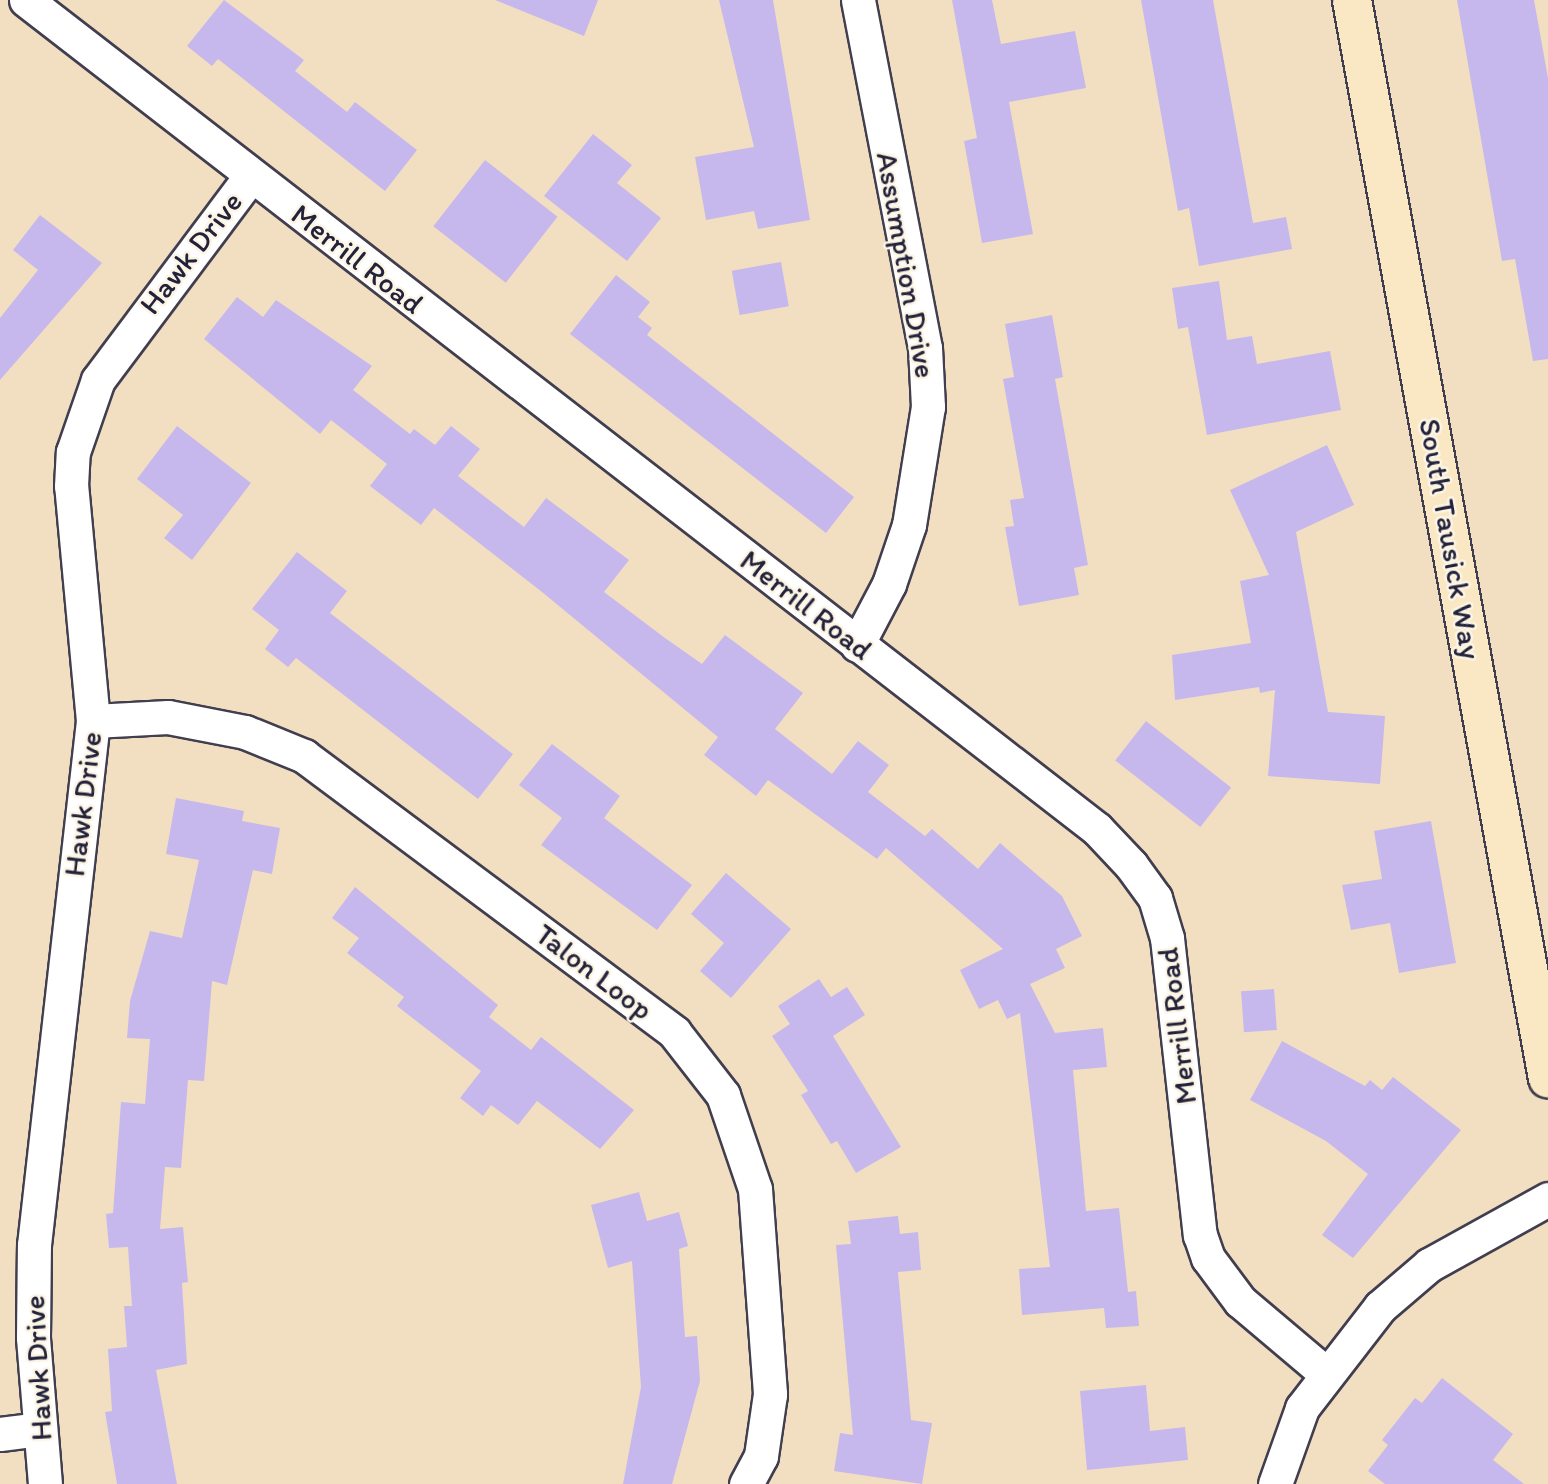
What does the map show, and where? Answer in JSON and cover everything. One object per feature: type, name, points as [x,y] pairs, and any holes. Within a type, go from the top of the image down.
[{"type":"main road","name":"South Tausick Way","points":[[1352,0],[1548,1078]]},
{"type":"street","name":"Merrill Road","points":[[26,0],[250,177],[1097,829],[1154,898],[1175,983],[1200,1235],[1219,1280],[1324,1372]]},
{"type":"street","name":"Assumption Drive","points":[[857,645],[889,584],[909,525],[928,407],[925,348],[858,0]]},
{"type":"street","name":"Hawk Drive","points":[[45,1484],[33,1337],[40,1146],[93,721],[71,486],[82,417],[122,342],[250,177]]},
{"type":"street","name":"Talon Loop","points":[[93,721],[168,717],[245,732],[304,757],[674,1032],[723,1095],[755,1189],[770,1394],[761,1455],[746,1484]]},
{"type":"street","points":[[1275,1484],[1302,1408],[1324,1372],[1380,1307],[1429,1265],[1548,1199]]},
{"type":"street","points":[[0,1434],[39,1429]]},
{"type":"building","points":[[224,0],[304,60],[295,71],[347,112],[355,102],[417,150],[385,191],[218,59],[212,66],[187,46]]},
{"type":"building","points":[[495,0],[598,0],[584,36]]},
{"type":"building","points":[[719,0],[773,0],[810,220],[758,229],[754,211],[706,220],[695,157],[754,147]]},
{"type":"building","points":[[952,0],[992,0],[1001,44],[1075,31],[1086,88],[1009,102],[1033,234],[982,243],[964,141],[977,138]]},
{"type":"building","points":[[1141,0],[1213,0],[1253,223],[1286,217],[1292,249],[1199,266],[1189,208],[1178,211]]},
{"type":"building","points":[[1457,0],[1534,0],[1548,78],[1548,359],[1533,361],[1515,259],[1502,261]]},
{"type":"building","points":[[593,134],[632,165],[617,183],[661,218],[627,261],[544,196]]},
{"type":"building","points":[[485,160],[557,217],[506,283],[433,226]]},
{"type":"building","points":[[40,215],[102,263],[0,380],[0,318],[38,270],[13,250]]},
{"type":"building","points":[[781,262],[789,306],[740,315],[732,271]]},
{"type":"building","points":[[616,275],[650,302],[638,317],[652,328],[647,335],[854,497],[826,533],[570,334]]},
{"type":"building","points":[[1219,281],[1227,340],[1252,336],[1257,364],[1330,351],[1341,410],[1207,435],[1188,327],[1178,329],[1172,288]]},
{"type":"building","points":[[237,297],[263,317],[276,300],[372,366],[353,390],[410,434],[414,429],[435,445],[451,426],[480,449],[458,476],[524,527],[546,498],[629,560],[604,592],[702,664],[725,635],[803,693],[775,729],[832,774],[858,741],[889,765],[868,792],[925,836],[932,829],[978,869],[1000,843],[1062,896],[1082,936],[1056,949],[1065,968],[1030,984],[1055,1033],[1103,1028],[1107,1067],[1073,1070],[1086,1211],[1119,1208],[1128,1292],[1136,1291],[1139,1326],[1106,1328],[1104,1308],[1022,1315],[1019,1269],[1050,1267],[1020,1013],[1007,1019],[998,1000],[979,1009],[960,970],[1003,949],[886,848],[877,859],[768,780],[756,796],[704,755],[718,737],[542,592],[434,508],[421,525],[370,486],[387,464],[331,420],[320,434],[204,339]]},
{"type":"building","points":[[1052,315],[1063,377],[1055,379],[1088,565],[1074,568],[1079,595],[1019,606],[1005,527],[1014,526],[1010,500],[1024,498],[1003,379],[1014,377],[1005,324]]},
{"type":"building","points":[[177,426],[251,483],[192,560],[164,538],[183,515],[137,479]]},
{"type":"building","points":[[1327,445],[1354,505],[1296,532],[1328,712],[1385,716],[1380,784],[1268,776],[1275,690],[1260,693],[1259,687],[1175,700],[1172,655],[1251,643],[1240,581],[1269,575],[1230,490]]},
{"type":"building","points":[[297,552],[347,591],[330,613],[513,754],[478,799],[296,658],[288,667],[265,649],[279,630],[252,609]]},
{"type":"building","points":[[1146,721],[1231,787],[1200,827],[1115,760]]},
{"type":"building","points":[[552,744],[620,796],[604,818],[692,885],[657,930],[541,845],[562,818],[519,785]]},
{"type":"building","points":[[176,798],[244,811],[242,821],[280,828],[272,874],[253,870],[227,985],[212,981],[204,1081],[188,1080],[181,1168],[165,1167],[160,1229],[183,1227],[188,1282],[182,1283],[187,1364],[156,1370],[177,1484],[117,1484],[105,1412],[112,1411],[108,1349],[127,1347],[124,1306],[132,1306],[128,1247],[109,1248],[106,1214],[113,1213],[121,1102],[145,1104],[150,1039],[127,1038],[130,1001],[150,931],[182,938],[199,860],[166,854]]},
{"type":"building","points":[[1431,821],[1456,963],[1399,973],[1390,923],[1351,930],[1342,885],[1382,879],[1374,831]]},
{"type":"building","points":[[726,873],[791,929],[731,998],[700,971],[724,943],[691,914]]},
{"type":"building","points":[[355,887],[498,1005],[489,1017],[531,1050],[541,1037],[634,1110],[600,1149],[537,1101],[518,1125],[491,1105],[483,1116],[460,1098],[481,1071],[397,1006],[404,997],[347,953],[359,938],[332,918]]},
{"type":"building","points":[[819,979],[831,997],[847,987],[865,1015],[833,1036],[901,1147],[856,1173],[837,1141],[831,1144],[801,1095],[808,1091],[772,1036],[790,1024],[778,1006]]},
{"type":"building","points":[[1274,989],[1277,1030],[1244,1032],[1241,991]]},
{"type":"building","points":[[1282,1041],[1365,1086],[1370,1080],[1382,1090],[1393,1077],[1461,1130],[1353,1258],[1322,1235],[1368,1174],[1326,1141],[1250,1100]]},
{"type":"building","points":[[639,1192],[647,1221],[679,1212],[688,1246],[679,1249],[685,1337],[697,1336],[700,1381],[672,1484],[623,1484],[641,1387],[632,1261],[608,1268],[591,1205]]},
{"type":"building","points":[[898,1216],[900,1234],[918,1232],[921,1270],[898,1272],[911,1420],[932,1423],[922,1484],[834,1471],[840,1433],[853,1435],[836,1245],[851,1244],[848,1221]]},
{"type":"building","points":[[1442,1378],[1513,1434],[1493,1460],[1524,1484],[1385,1484],[1368,1471],[1388,1445],[1382,1440],[1415,1398],[1422,1403]]},
{"type":"building","points":[[1146,1385],[1150,1431],[1185,1427],[1188,1460],[1087,1470],[1080,1391]]}]
